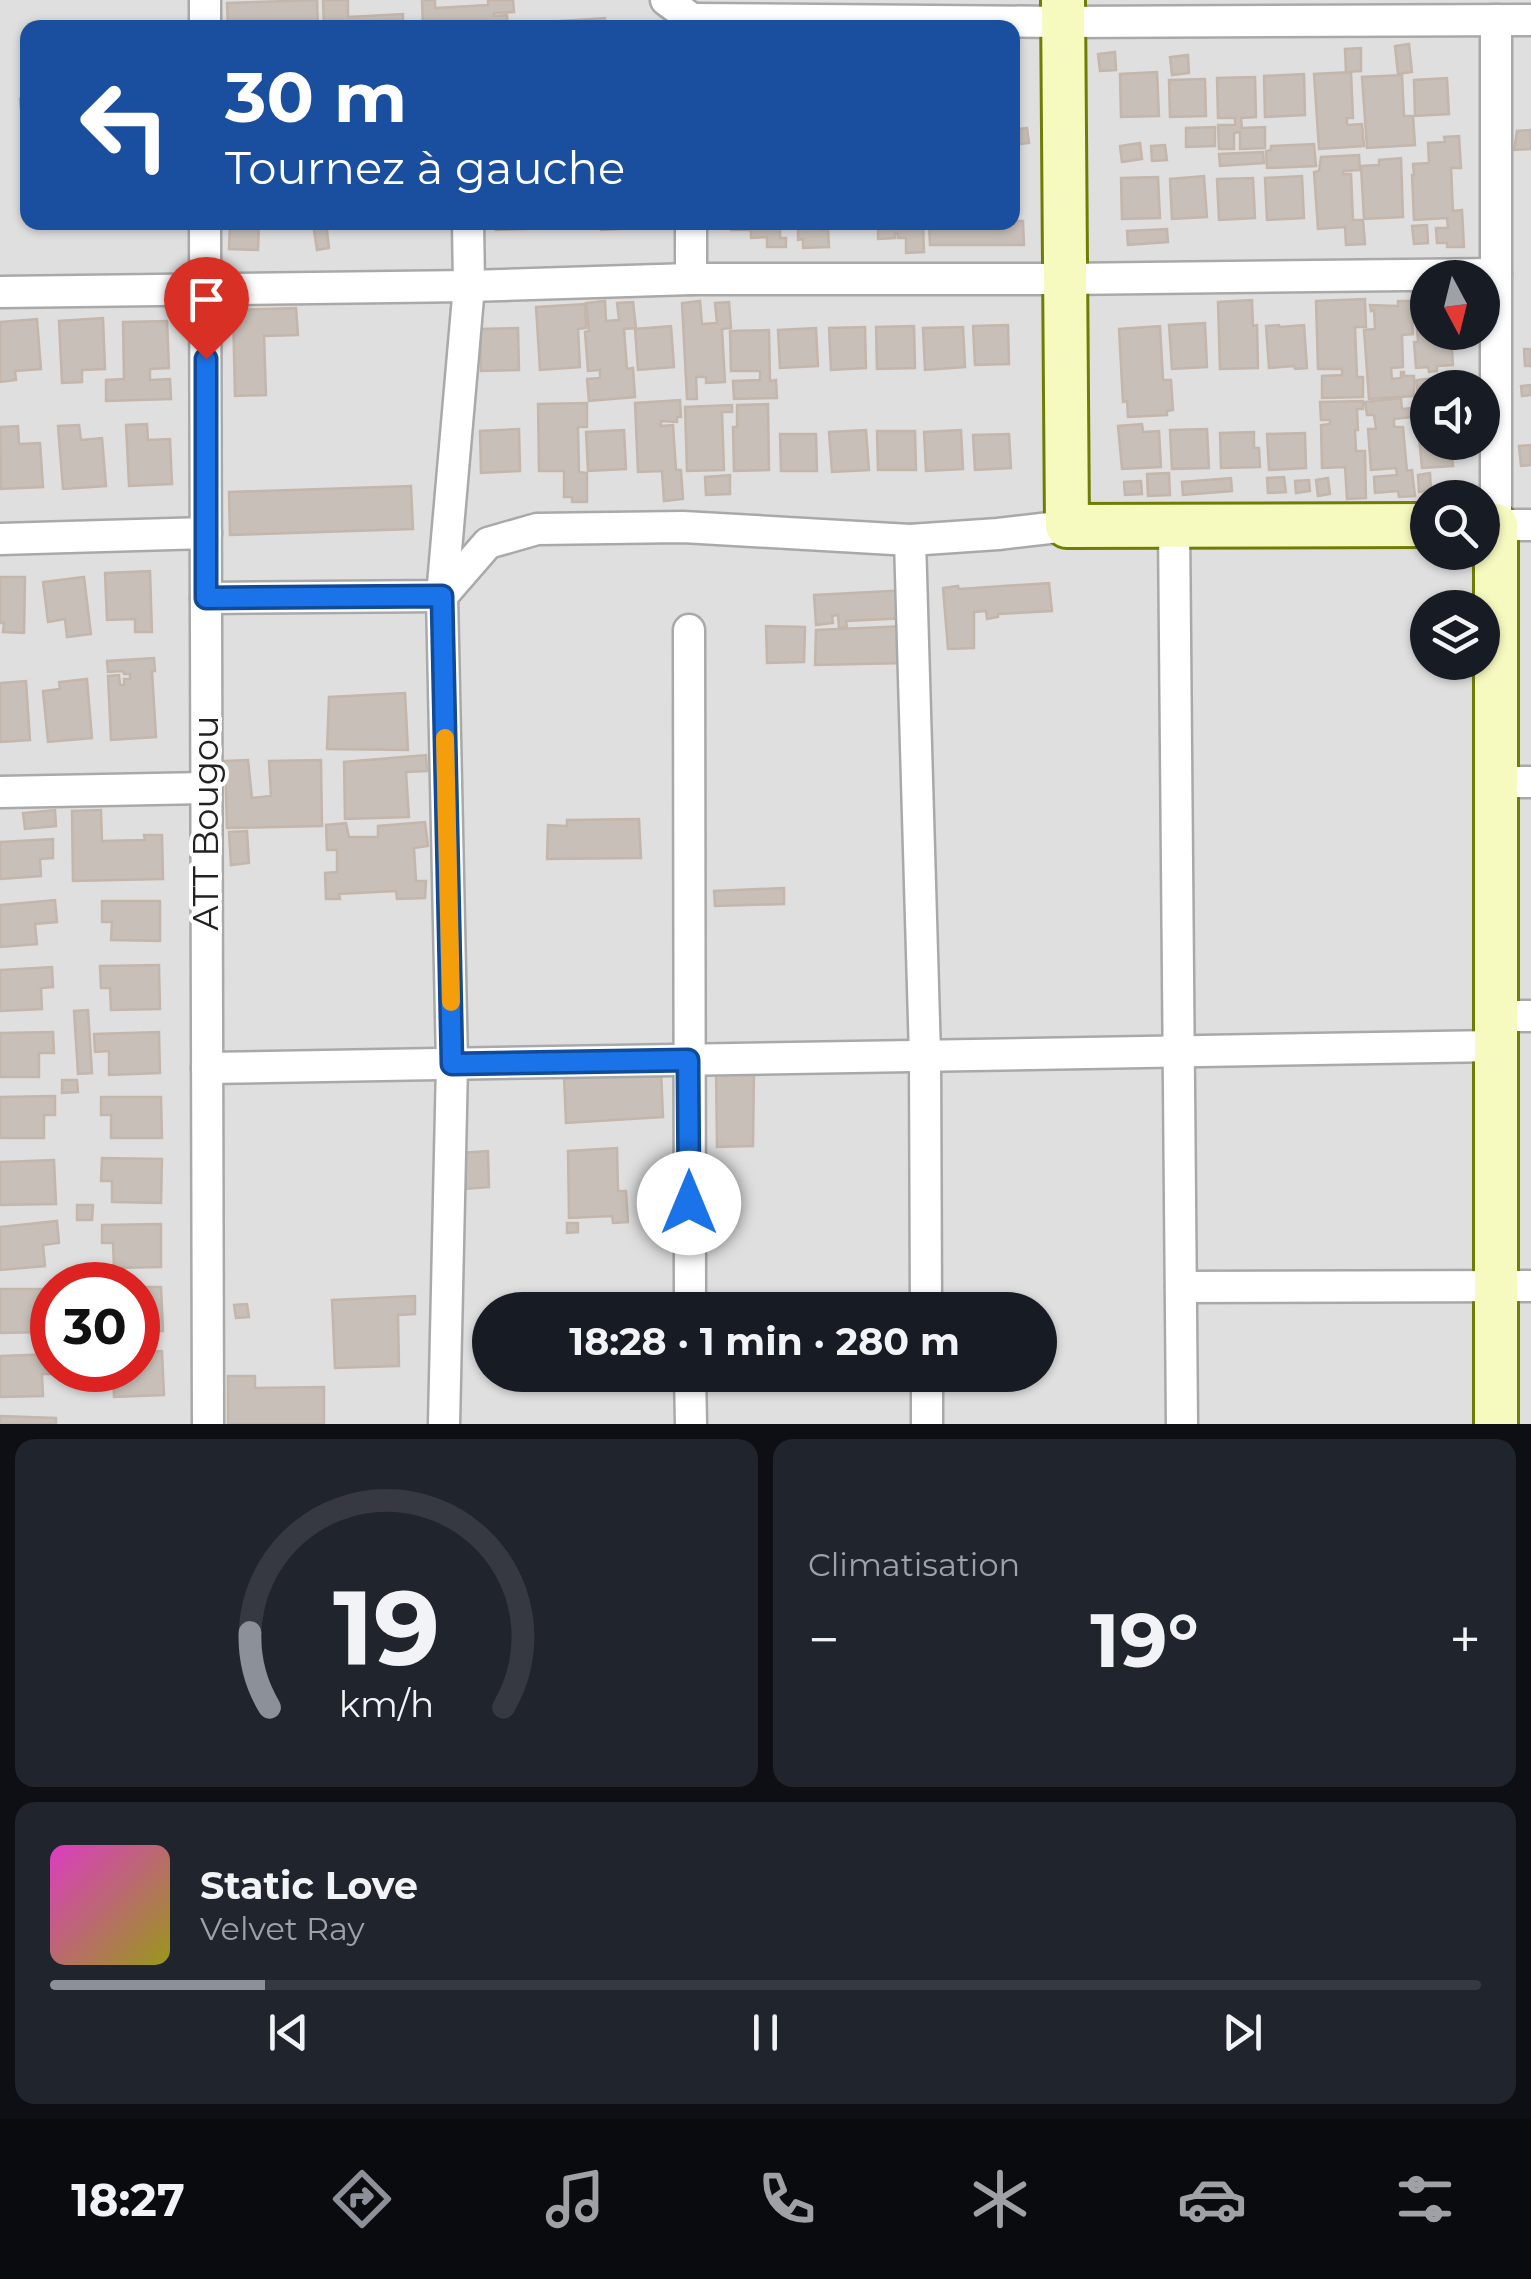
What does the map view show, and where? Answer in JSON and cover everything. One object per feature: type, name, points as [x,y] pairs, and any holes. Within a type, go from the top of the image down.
[{"type":"street","points":[[666,0],[689,20]]},
{"type":"street","points":[[1063,11],[1067,526]]},
{"type":"street","points":[[785,20],[1063,11],[1531,20]]},
{"type":"street","points":[[1496,20],[1496,260]]},
{"type":"street","name":"ATT Bougou","points":[[205,230],[208,1424]]},
{"type":"street","points":[[444,1424],[452,1064],[442,596],[469,286],[468,230]]},
{"type":"street","points":[[692,230],[692,280]]},
{"type":"street","points":[[0,292],[692,280],[1410,275]]},
{"type":"street","points":[[1496,1424],[1513,1286],[1507,1026],[1514,782],[1498,350]]},
{"type":"street","points":[[1174,525],[1182,1424]]},
{"type":"street","points":[[206,598],[442,596],[488,543],[536,529],[683,527],[910,540],[1067,526],[1410,525]]},
{"type":"street","points":[[0,539],[206,533]]},
{"type":"street","points":[[910,540],[925,1056],[926,1292]]},
{"type":"street","points":[[689,630],[690,1292]]},
{"type":"street","points":[[0,792],[206,788]]},
{"type":"street","points":[[207,1068],[1179,1052],[1507,1026]]},
{"type":"street","points":[[1181,1287],[1513,1286]]},
{"type":"street","points":[[690,1392],[691,1424]]},
{"type":"street","points":[[927,1392],[927,1424]]},
{"type":"shaded area","points":[[0,0],[1531,0],[1531,1424],[0,1424]]},
{"type":"building","points":[[317,0],[318,20],[228,20],[227,3]]},
{"type":"building","points":[[323,0],[348,0],[348,17],[403,14],[403,20],[324,20]]},
{"type":"building","points":[[422,0],[435,0],[435,8],[513,0],[514,12],[494,13],[507,15],[507,20],[423,20]]},
{"type":"building","points":[[1409,44],[1412,72],[1398,74],[1395,46]]},
{"type":"building","points":[[1361,48],[1361,71],[1346,72],[1345,49]]},
{"type":"building","points":[[1115,52],[1116,70],[1100,71],[1098,54]]},
{"type":"building","points":[[1188,55],[1189,73],[1172,75],[1170,57]]},
{"type":"building","points":[[1157,72],[1159,116],[1121,117],[1120,74]]},
{"type":"building","points":[[1351,72],[1353,118],[1347,118],[1347,125],[1362,124],[1364,146],[1319,149],[1314,74]]},
{"type":"building","points":[[1304,74],[1305,115],[1265,117],[1264,76]]},
{"type":"building","points":[[1402,75],[1404,116],[1413,116],[1415,145],[1367,148],[1362,77]]},
{"type":"building","points":[[1255,77],[1256,117],[1241,118],[1242,128],[1265,127],[1265,148],[1240,149],[1240,132],[1234,133],[1234,149],[1219,149],[1218,125],[1235,125],[1235,118],[1218,118],[1217,78]]},
{"type":"building","points":[[1447,78],[1449,114],[1415,116],[1414,80]]},
{"type":"building","points":[[1205,79],[1206,116],[1170,117],[1169,80]]},
{"type":"building","points":[[1215,127],[1215,146],[1186,147],[1186,128]]},
{"type":"building","points":[[1027,128],[1029,143],[1020,144],[1020,129]]},
{"type":"building","points":[[1531,130],[1531,149],[1514,150],[1517,131]]},
{"type":"building","points":[[1459,136],[1461,168],[1451,168],[1453,211],[1462,210],[1464,247],[1447,247],[1447,243],[1437,243],[1436,228],[1448,228],[1447,218],[1414,220],[1413,164],[1429,163],[1428,143]]},
{"type":"building","points":[[1140,143],[1142,159],[1122,162],[1120,146]]},
{"type":"building","points":[[1314,144],[1316,166],[1267,168],[1266,151],[1271,146]]},
{"type":"building","points":[[1165,145],[1167,160],[1152,161],[1151,146]]},
{"type":"building","points":[[1263,152],[1264,163],[1220,166],[1219,154]]},
{"type":"building","points":[[1359,155],[1360,170],[1343,174],[1351,174],[1353,220],[1363,220],[1365,244],[1346,245],[1345,227],[1318,229],[1314,172],[1319,171],[1321,157]]},
{"type":"building","points":[[1401,158],[1403,217],[1364,219],[1361,166]]},
{"type":"building","points":[[1204,176],[1207,217],[1172,219],[1170,179]]},
{"type":"building","points":[[1302,176],[1304,218],[1267,220],[1265,178]]},
{"type":"building","points":[[1158,177],[1160,218],[1122,219],[1121,178]]},
{"type":"building","points":[[1253,178],[1255,218],[1219,220],[1217,179]]},
{"type":"building","points":[[1023,221],[1024,245],[930,245],[929,230],[1020,230]]},
{"type":"building","points":[[1427,225],[1428,243],[1414,244],[1412,226]]},
{"type":"building","points":[[1167,229],[1168,242],[1128,245],[1127,231]]},
{"type":"building","points":[[230,230],[259,230],[258,250],[229,249]]},
{"type":"building","points":[[314,230],[327,230],[329,248],[317,250]]},
{"type":"building","points":[[751,230],[780,230],[786,247],[767,247],[767,237],[751,238]]},
{"type":"building","points":[[798,230],[828,230],[829,247],[803,248],[803,239],[798,240]]},
{"type":"building","points":[[878,230],[923,230],[924,252],[906,253],[906,238],[898,238],[895,233],[895,238],[878,239]]},
{"type":"building","points":[[1365,299],[1366,327],[1355,327],[1357,377],[1363,377],[1363,397],[1322,398],[1322,376],[1342,375],[1342,369],[1318,369],[1316,301]]},
{"type":"building","points":[[1252,300],[1258,368],[1220,369],[1218,302]]},
{"type":"building","points":[[605,301],[606,321],[619,320],[617,303],[633,302],[636,328],[624,329],[627,369],[633,368],[635,397],[589,401],[587,379],[600,378],[600,370],[588,371],[586,303]]},
{"type":"building","points":[[700,301],[702,324],[717,323],[715,303],[729,302],[731,328],[722,329],[725,382],[706,383],[706,377],[696,377],[697,399],[687,399],[682,303]]},
{"type":"building","points":[[1398,301],[1410,301],[1410,334],[1402,335],[1403,367],[1391,368],[1392,379],[1401,378],[1401,372],[1410,376],[1410,396],[1369,399],[1364,330],[1375,329],[1370,305],[1398,306]]},
{"type":"building","points":[[585,304],[586,328],[578,329],[580,367],[540,370],[536,307]]},
{"type":"building","points":[[296,308],[298,335],[264,336],[266,395],[235,396],[233,310]]},
{"type":"building","points":[[103,318],[105,369],[82,370],[82,382],[62,383],[59,321]]},
{"type":"building","points":[[37,319],[41,369],[15,371],[16,380],[0,382],[0,322]]},
{"type":"building","points":[[167,321],[169,368],[150,369],[150,380],[170,379],[171,399],[106,401],[106,380],[124,379],[123,322]]},
{"type":"building","points":[[1205,323],[1207,367],[1172,369],[1169,325]]},
{"type":"building","points":[[1008,325],[1009,364],[975,365],[973,326]]},
{"type":"building","points":[[1304,325],[1307,368],[1269,368],[1266,326]]},
{"type":"building","points":[[671,326],[674,367],[638,370],[635,329]]},
{"type":"building","points":[[914,326],[915,368],[877,369],[876,327]]},
{"type":"building","points":[[1160,326],[1163,380],[1171,380],[1173,410],[1167,411],[1167,415],[1128,417],[1127,401],[1123,402],[1119,329]]},
{"type":"building","points":[[865,327],[866,368],[831,370],[829,328]]},
{"type":"building","points":[[963,327],[965,367],[925,370],[923,328]]},
{"type":"building","points":[[518,328],[519,370],[481,371],[480,329]]},
{"type":"building","points":[[816,328],[818,366],[780,368],[778,330]]},
{"type":"building","points":[[769,330],[770,381],[776,380],[777,398],[734,399],[733,381],[760,380],[760,371],[731,371],[730,331]]},
{"type":"building","points":[[1524,349],[1531,349],[1531,366],[1525,366]]},
{"type":"building","points":[[1415,350],[1452,350],[1453,365],[1437,366],[1437,370],[1416,368]]},
{"type":"building","points":[[1531,385],[1531,395],[1522,396],[1521,386]]},
{"type":"building","points":[[1401,398],[1402,409],[1410,408],[1410,417],[1394,419],[1394,427],[1403,427],[1407,471],[1412,470],[1413,480],[1410,480],[1410,496],[1399,497],[1398,491],[1375,493],[1374,477],[1397,475],[1396,468],[1371,470],[1368,429],[1376,429],[1374,415],[1367,415],[1365,402]]},
{"type":"building","points":[[680,400],[681,417],[677,417],[677,422],[661,421],[661,426],[673,425],[676,470],[681,470],[683,499],[664,501],[662,471],[638,472],[635,403]]},
{"type":"building","points":[[1363,401],[1363,409],[1357,409],[1355,430],[1356,451],[1365,451],[1366,498],[1347,499],[1345,467],[1322,468],[1321,425],[1330,424],[1330,420],[1321,420],[1320,402]]},
{"type":"building","points":[[587,403],[587,427],[578,427],[579,472],[587,473],[587,502],[572,502],[572,497],[564,497],[564,471],[539,471],[538,404]]},
{"type":"building","points":[[768,404],[769,470],[734,471],[737,405]]},
{"type":"building","points":[[732,405],[732,412],[722,412],[724,470],[687,471],[685,407]]},
{"type":"building","points":[[147,424],[148,440],[170,439],[172,484],[129,486],[126,425]]},
{"type":"building","points":[[1142,424],[1143,432],[1159,431],[1161,467],[1122,469],[1118,426]]},
{"type":"building","points":[[79,425],[81,440],[102,438],[106,486],[63,489],[58,426]]},
{"type":"building","points":[[18,426],[19,444],[40,443],[43,487],[1,489],[0,427]]},
{"type":"building","points":[[519,429],[520,471],[481,473],[480,431]]},
{"type":"building","points":[[1207,429],[1209,468],[1172,469],[1170,430]]},
{"type":"building","points":[[624,430],[626,469],[588,471],[586,432]]},
{"type":"building","points":[[866,430],[869,470],[832,472],[829,432]]},
{"type":"building","points":[[961,430],[963,469],[926,471],[924,432]]},
{"type":"building","points":[[877,431],[915,431],[916,470],[878,470]]},
{"type":"building","points":[[1254,432],[1260,467],[1221,468],[1220,433]]},
{"type":"building","points":[[1305,433],[1306,468],[1269,470],[1267,434]]},
{"type":"building","points":[[780,434],[816,434],[817,471],[781,471]]},
{"type":"building","points":[[1009,434],[1011,468],[975,470],[973,435]]},
{"type":"building","points":[[1531,445],[1531,465],[1521,466],[1519,446]]},
{"type":"building","points":[[1421,460],[1452,460],[1453,466],[1422,468]]},
{"type":"building","points":[[1169,473],[1170,495],[1148,496],[1147,474]]},
{"type":"building","points":[[1430,473],[1430,480],[1418,480],[1418,475]]},
{"type":"building","points":[[730,475],[730,494],[706,495],[705,477]]},
{"type":"building","points":[[1284,477],[1286,492],[1268,493],[1267,478]]},
{"type":"building","points":[[1231,478],[1232,491],[1183,495],[1182,482]]},
{"type":"building","points":[[1328,478],[1330,494],[1318,496],[1316,480]]},
{"type":"building","points":[[1309,480],[1310,491],[1296,493],[1295,481]]},
{"type":"building","points":[[1141,481],[1142,494],[1125,495],[1124,482]]},
{"type":"building","points":[[411,486],[413,529],[230,535],[229,492]]},
{"type":"building","points":[[150,571],[152,632],[135,632],[135,619],[107,620],[105,573]]},
{"type":"building","points":[[0,577],[25,577],[24,633],[3,632]]},
{"type":"building","points":[[84,577],[91,634],[67,637],[65,619],[48,622],[43,582]]},
{"type":"building","points":[[1049,583],[1052,611],[998,614],[987,619],[986,611],[974,612],[974,648],[948,649],[943,588]]},
{"type":"building","points":[[909,590],[909,618],[846,621],[847,627],[839,628],[838,615],[832,616],[833,623],[816,625],[814,595]]},
{"type":"building","points":[[766,626],[805,627],[804,662],[767,663]]},
{"type":"building","points":[[907,626],[907,663],[815,665],[816,630]]},
{"type":"building","points":[[154,658],[156,737],[111,740],[108,676],[119,675],[120,685],[124,685],[130,674],[108,672],[107,661]]},
{"type":"building","points":[[87,679],[92,738],[48,742],[43,691],[60,689],[59,682]]},
{"type":"building","points":[[26,681],[30,740],[0,742],[0,683]]},
{"type":"building","points":[[405,693],[408,750],[327,749],[329,697]]},
{"type":"building","points":[[426,755],[427,771],[406,772],[409,817],[345,819],[344,762]]},
{"type":"building","points":[[248,760],[252,798],[271,796],[269,761],[321,760],[322,826],[227,828],[225,761]]},
{"type":"building","points":[[55,810],[56,826],[25,829],[23,813]]},
{"type":"building","points":[[101,810],[102,841],[145,840],[144,835],[162,835],[163,879],[73,881],[72,811]]},
{"type":"building","points":[[639,819],[641,858],[547,859],[548,825],[567,826],[567,820]]},
{"type":"building","points":[[425,822],[428,846],[414,848],[416,881],[426,881],[425,898],[397,899],[396,891],[339,894],[340,899],[326,899],[325,873],[337,872],[337,850],[327,850],[326,825],[346,823],[349,837],[378,837],[378,826]]},
{"type":"building","points":[[247,831],[249,863],[231,865],[229,832]]},
{"type":"building","points":[[53,839],[53,858],[40,859],[41,876],[0,879],[0,842]]},
{"type":"building","points":[[784,888],[784,904],[715,906],[714,891]]},
{"type":"building","points":[[55,900],[57,922],[35,924],[37,944],[0,947],[0,905]]},
{"type":"building","points":[[102,901],[160,901],[160,941],[111,940],[112,922],[102,922]]},
{"type":"building","points":[[159,965],[160,1009],[111,1010],[110,988],[101,988],[100,966]]},
{"type":"building","points":[[52,967],[53,987],[41,988],[42,1009],[0,1011],[0,970]]},
{"type":"building","points":[[88,1010],[92,1073],[78,1074],[74,1011]]},
{"type":"building","points":[[53,1032],[54,1053],[39,1053],[39,1077],[0,1077],[0,1033]]},
{"type":"building","points":[[159,1032],[160,1073],[109,1075],[109,1051],[95,1052],[94,1034]]},
{"type":"building","points":[[716,1069],[754,1070],[753,1146],[717,1147]]},
{"type":"building","points":[[661,1071],[663,1117],[566,1123],[564,1076]]},
{"type":"building","points":[[62,1080],[77,1080],[78,1092],[62,1093]]},
{"type":"building","points":[[55,1096],[55,1115],[44,1115],[44,1138],[0,1138],[0,1097]]},
{"type":"building","points":[[101,1097],[161,1097],[162,1138],[111,1138],[111,1115],[101,1115]]},
{"type":"building","points":[[617,1148],[618,1191],[626,1191],[628,1222],[613,1223],[612,1216],[569,1218],[568,1151]]},
{"type":"building","points":[[488,1151],[489,1187],[464,1189],[460,1153]]},
{"type":"building","points":[[102,1158],[162,1159],[161,1203],[112,1202],[112,1181],[101,1181]]},
{"type":"building","points":[[54,1160],[56,1204],[0,1205],[0,1162]]},
{"type":"building","points":[[77,1205],[93,1205],[92,1220],[77,1220]]},
{"type":"building","points":[[57,1221],[59,1243],[43,1245],[45,1262],[0,1270],[0,1227]]},
{"type":"building","points":[[567,1223],[578,1223],[578,1232],[567,1233]]},
{"type":"building","points":[[161,1224],[161,1267],[160,1262],[114,1262],[113,1243],[102,1243],[102,1225]]},
{"type":"building","points":[[160,1287],[161,1287],[160,1331]]},
{"type":"building","points":[[0,1289],[30,1289],[30,1332],[0,1333]]},
{"type":"building","points":[[415,1296],[415,1314],[398,1315],[399,1366],[335,1368],[332,1300]]},
{"type":"building","points":[[247,1304],[249,1317],[236,1318],[234,1305]]},
{"type":"building","points":[[160,1351],[164,1395],[114,1397],[114,1392],[160,1392]]},
{"type":"building","points":[[30,1355],[30,1392],[43,1392],[43,1396],[0,1397],[0,1356]]},
{"type":"building","points":[[228,1376],[255,1376],[255,1388],[324,1387],[324,1424],[228,1424]]},
{"type":"building","points":[[0,1416],[56,1418],[56,1424],[0,1424]]},
{"type":"slow traffic","points":[[445,738],[451,1002]]},
{"type":"route","points":[[206,359],[206,598],[442,596],[452,1064],[688,1060],[689,1203]]}]
